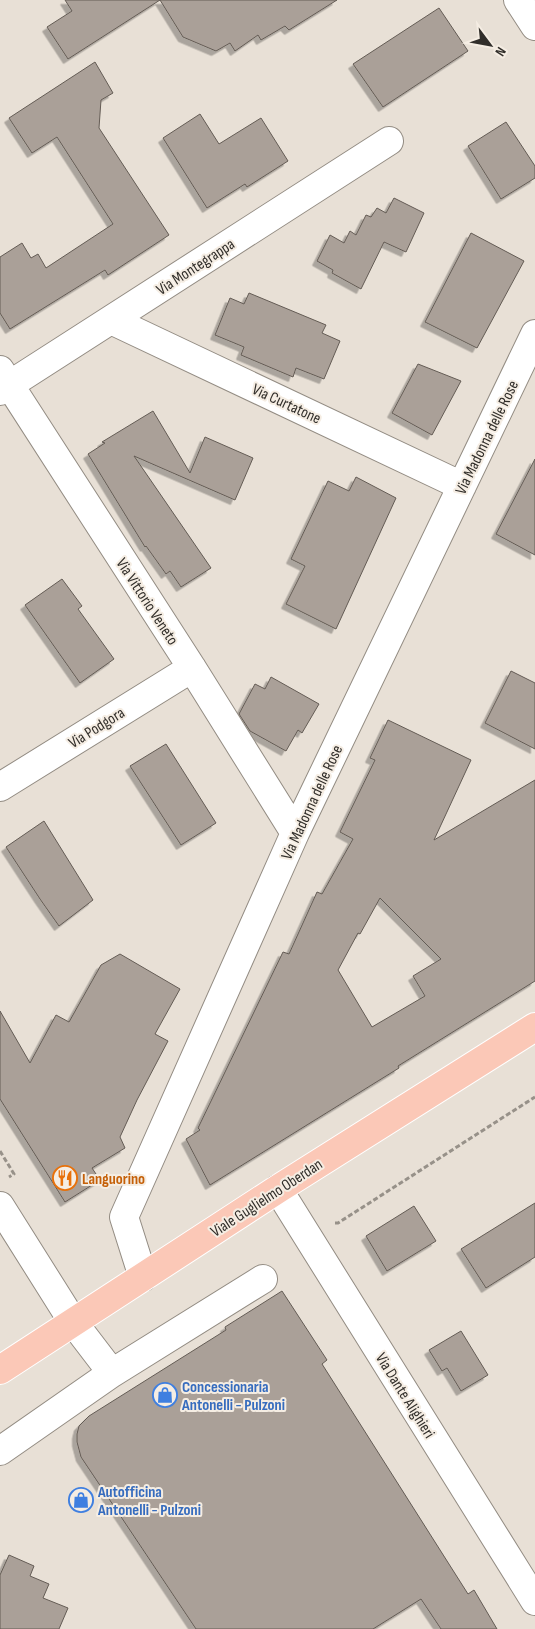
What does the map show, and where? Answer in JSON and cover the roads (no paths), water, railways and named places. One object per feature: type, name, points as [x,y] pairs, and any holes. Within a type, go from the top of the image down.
[{"type":"main road","name":"Viale Guglielmo Oberdan","points":[[0,1370],[278,1189],[535,1028]]},
{"type":"street","points":[[518,0],[535,26]]},
{"type":"street","name":"Via Montegrappa","points":[[3,382],[111,320],[389,142]]},
{"type":"street","name":"Via Curtatone","points":[[111,320],[462,486]]},
{"type":"street","name":"Via Madonna delle Rose","points":[[143,1278],[124,1217],[295,833],[535,334]]},
{"type":"street","name":"Via Vittorio Veneto","points":[[3,382],[192,668],[295,833]]},
{"type":"street","name":"Via Podgora","points":[[0,787],[192,668]]},
{"type":"street","name":"Via Dante Alighieri","points":[[278,1189],[535,1601]]},
{"type":"street","points":[[0,1206],[73,1322],[112,1373]]},
{"type":"street","points":[[0,1451],[112,1373],[263,1279]]},
{"type":"place","name":"Languorino","points":[[65,1178]]},
{"type":"place","name":"Concessionaria Antonelli - Pulzoni","points":[[165,1395]]},
{"type":"place","name":"Autofficina Antonelli - Pulzoni","points":[[81,1500]]}]
